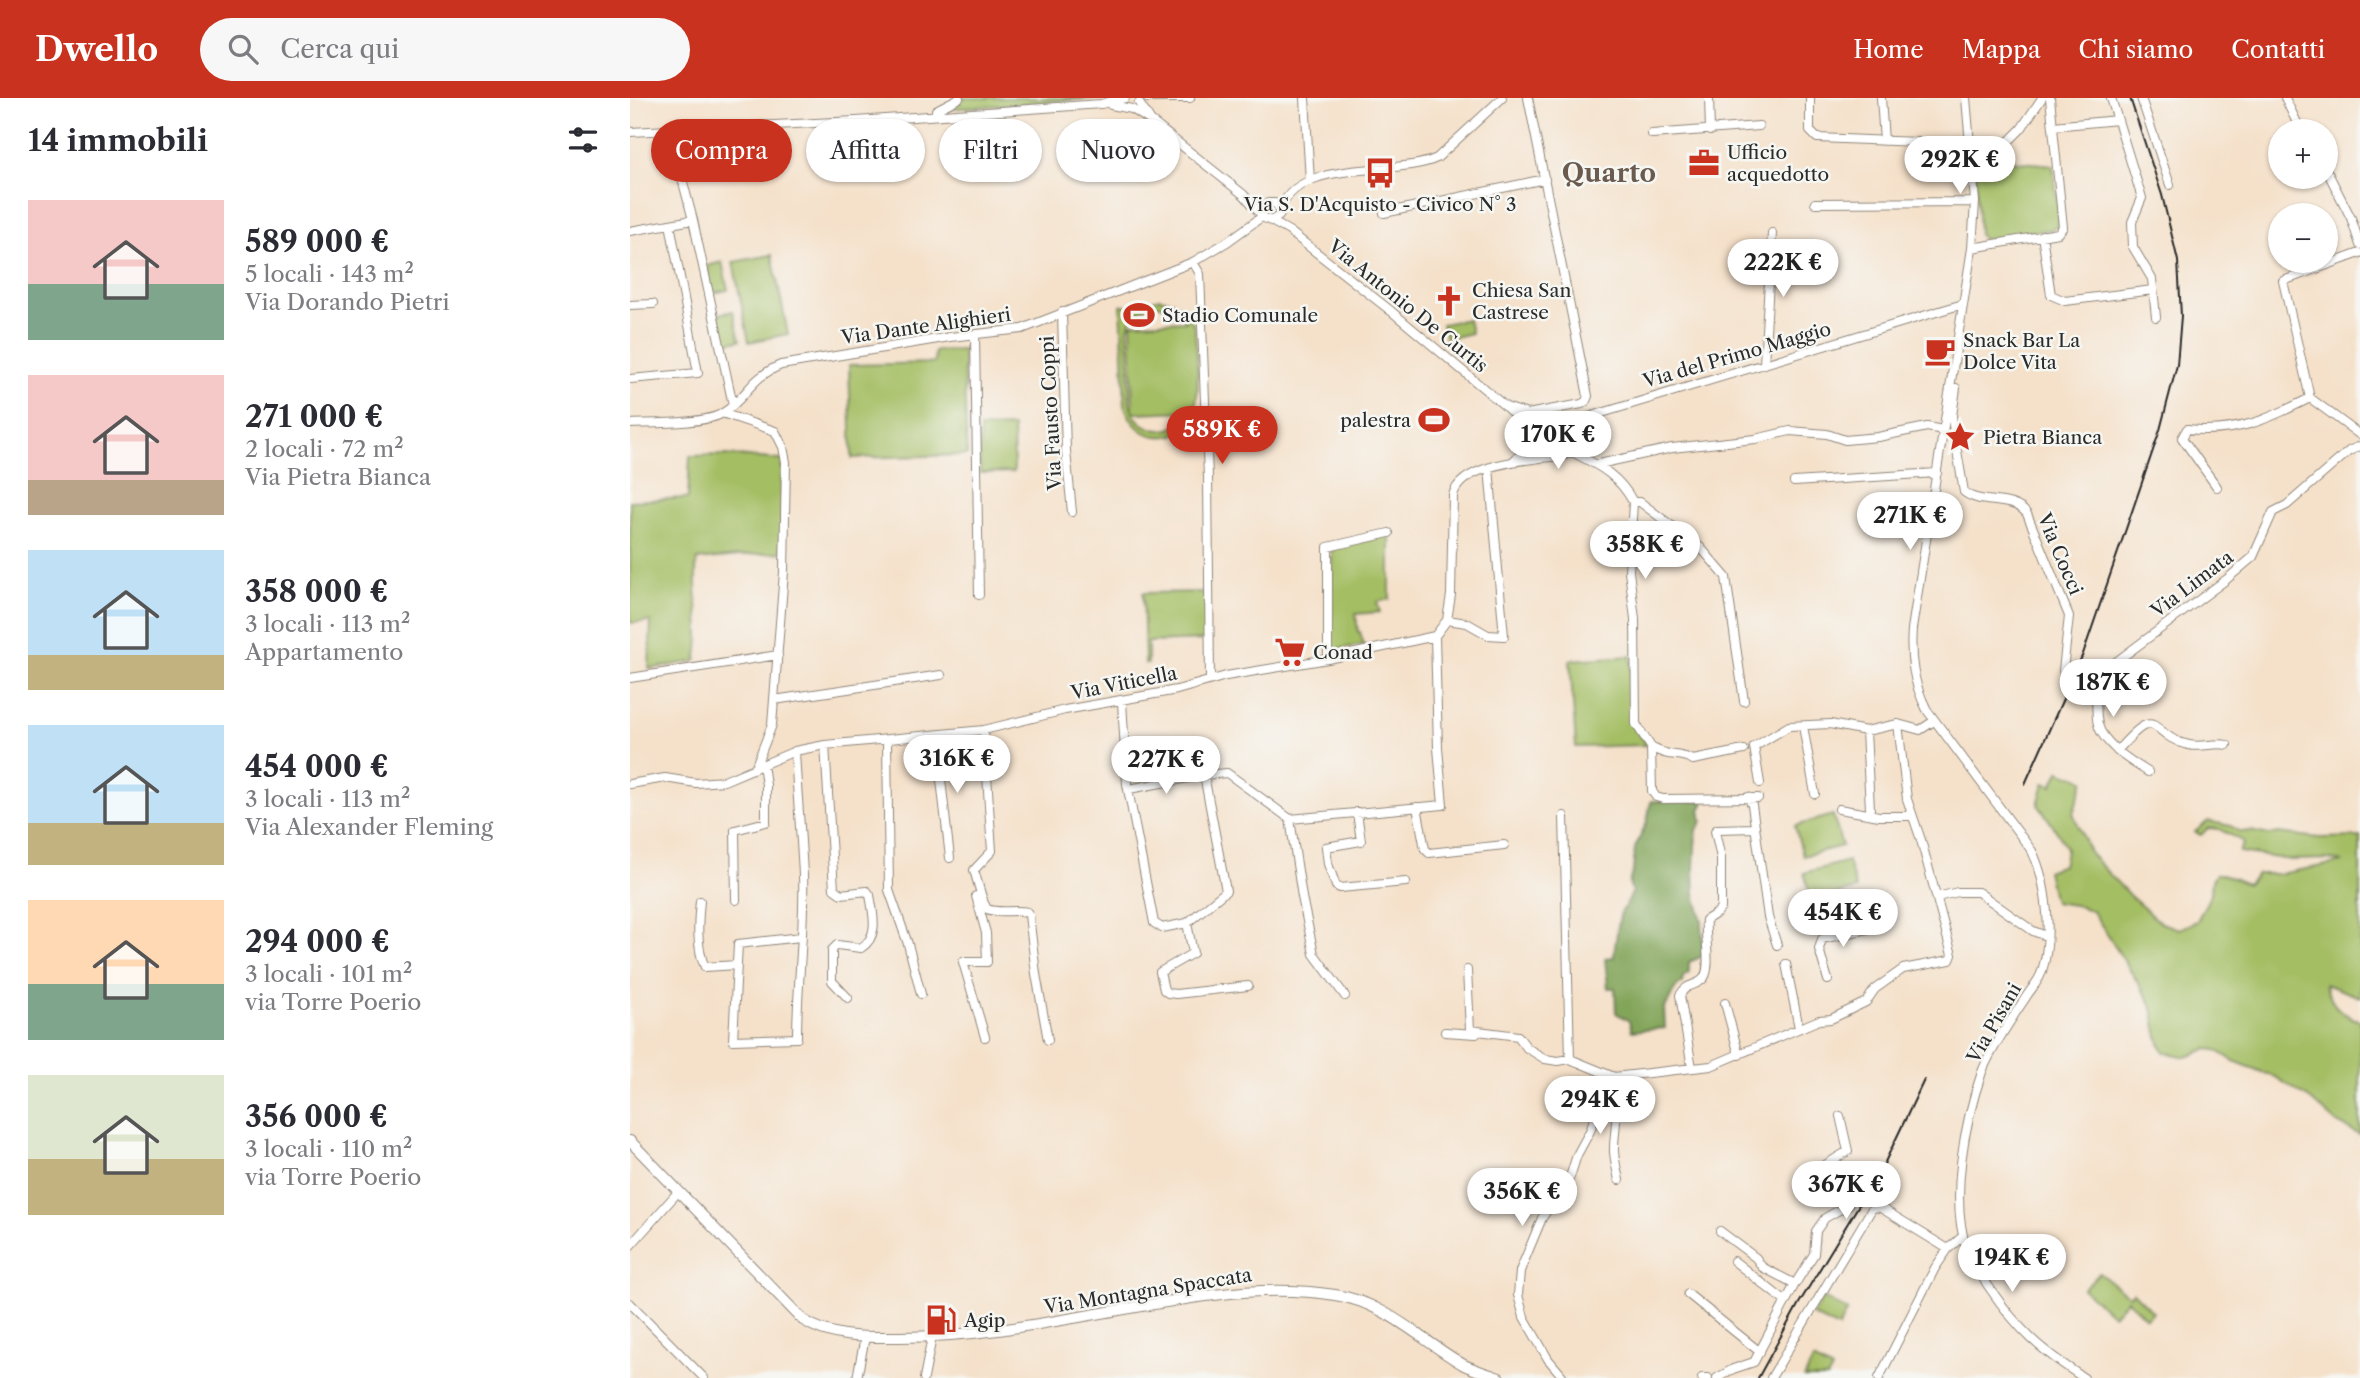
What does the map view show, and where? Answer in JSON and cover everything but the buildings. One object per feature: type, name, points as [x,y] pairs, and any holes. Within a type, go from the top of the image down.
[{"type":"main road","name":"Via Montagna Spaccata","points":[[630,1141],[803,1320],[834,1334],[932,1337],[1033,1327],[1213,1295],[1254,1291],[1309,1292],[1361,1300],[1466,1366],[1499,1378]]},
{"type":"street","points":[[936,116],[936,110],[959,98]]},
{"type":"street","points":[[792,124],[936,116],[1107,101],[1190,98]]},
{"type":"street","points":[[1305,98],[1310,181]]},
{"type":"street","points":[[1262,215],[1262,208],[1270,202],[1287,197],[1310,181],[1358,169],[1397,168],[1428,163],[1437,158],[1502,98]]},
{"type":"street","points":[[1524,424],[1522,417],[1527,414],[1582,404],[1587,401],[1588,396],[1528,98]]},
{"type":"street","points":[[1709,98],[1710,131]]},
{"type":"street","points":[[1810,98],[1810,131],[1817,138],[1969,144],[2008,142],[2021,129],[2042,98]]},
{"type":"street","points":[[1881,98],[1884,141]]},
{"type":"street","points":[[1956,351],[1972,248],[1975,202],[1966,98]]},
{"type":"street","points":[[1972,248],[2059,233],[2064,222],[2050,98]]},
{"type":"street","points":[[2110,98],[2142,198],[2132,222],[2133,247],[2152,279],[2157,317]]},
{"type":"street","points":[[2141,98],[2170,185]]},
{"type":"street","points":[[2285,98],[2295,119]]},
{"type":"street","points":[[1132,101],[1150,120],[1244,195],[1271,221],[1277,219],[1287,197]]},
{"type":"street","points":[[2053,127],[2118,120]]},
{"type":"street","points":[[1652,134],[1759,127]]},
{"type":"street","points":[[630,132],[651,131]]},
{"type":"street","points":[[1384,213],[1545,179]]},
{"type":"street","points":[[683,182],[733,405]]},
{"type":"street","points":[[2336,189],[2351,218],[2360,245]]},
{"type":"street","points":[[1244,195],[1277,205],[1280,211]]},
{"type":"street","points":[[1815,203],[1975,202]]},
{"type":"street","name":"Via Antonio De Curtis","points":[[1280,211],[1289,231]]},
{"type":"street","name":"Via Dante Alighieri","points":[[630,424],[713,418],[733,405],[760,376],[781,365],[1022,329],[1193,262],[1227,242],[1262,215]]},
{"type":"street","points":[[630,231],[693,220]]},
{"type":"street","name":"Via Antonio De Curtis","points":[[1271,221],[1289,231],[1383,304],[1541,437],[1547,440],[1556,432]]},
{"type":"street","points":[[630,379],[698,373],[671,229]]},
{"type":"street","points":[[1764,364],[1772,233]]},
{"type":"street","points":[[2042,235],[2051,295],[2065,301],[2153,290]]},
{"type":"street","points":[[2360,253],[2283,282],[2310,398],[2360,435]]},
{"type":"street","points":[[1193,262],[1200,274],[1208,477],[1210,680]]},
{"type":"street","points":[[630,305],[653,304]]},
{"type":"street","name":"Via del Primo Maggio","points":[[1556,432],[1764,364],[1963,304]]},
{"type":"street","name":"Via Fausto Coppi","points":[[1062,312],[1066,451],[1072,512]]},
{"type":"street","points":[[975,335],[979,595]]},
{"type":"street","name":"Via Pisani","points":[[1956,351],[1912,629],[1910,649],[1914,675],[1927,726],[2037,860],[2047,901],[2042,972],[1983,1070],[1961,1156],[1959,1187],[1963,1236],[1972,1261],[2011,1318],[2046,1354],[2084,1378]]},
{"type":"street","name":"Via Cocci","points":[[1956,351],[1958,366],[1952,416],[1964,492],[1971,496],[2018,505],[2027,514],[2069,615],[2063,671],[2087,680]]},
{"type":"street","points":[[2217,487],[2182,438],[2187,429],[2232,429],[2274,416],[2310,398]]},
{"type":"street","name":"Via Antonio De Curtis","points":[[1506,407],[1527,414],[1541,425]]},
{"type":"street","points":[[1542,413],[1537,417],[1541,425],[1556,432],[1571,449],[1599,464],[1628,492],[1633,502],[1629,570],[1635,619],[1636,724],[1651,747],[1661,754],[1693,760],[1744,750]]},
{"type":"street","points":[[722,414],[775,431],[783,447],[786,462],[785,548],[778,655],[770,736],[759,766],[766,785],[766,822],[734,830],[736,900]]},
{"type":"street","points":[[1599,464],[1672,448],[1755,439],[1790,431],[1819,433],[1845,440],[1878,437],[1927,427],[1944,430]]},
{"type":"street","points":[[1529,455],[1541,437]]},
{"type":"street","name":"Via Limata","points":[[2087,680],[2244,565],[2253,557],[2273,512],[2287,505],[2349,450],[2360,446]]},
{"type":"street","points":[[1290,820],[1443,805],[1438,748],[1435,636],[1447,620],[1451,595],[1454,491],[1465,477],[1489,468],[1529,455],[1564,456],[1571,449]]},
{"type":"street","points":[[1447,620],[1467,622],[1488,635],[1504,636],[1489,468]]},
{"type":"street","points":[[1794,482],[1937,473]]},
{"type":"street","points":[[1633,502],[1640,502],[1701,548],[1726,577],[1744,701]]},
{"type":"street","points":[[1328,659],[1328,547],[1389,533]]},
{"type":"street","name":"Via Viticella","points":[[630,784],[665,778],[696,783],[724,781],[795,751],[825,745],[984,730],[1065,710],[1122,702],[1210,680],[1435,636]]},
{"type":"street","points":[[630,678],[778,655]]},
{"type":"street","points":[[774,700],[941,675]]},
{"type":"street","points":[[2087,680],[2096,694],[2101,731],[2117,751],[2148,772]]},
{"type":"street","points":[[1122,702],[1129,789],[1154,923],[1162,928],[1187,923],[1227,888],[1204,775]]},
{"type":"street","points":[[2117,751],[2141,726],[2150,723],[2178,742],[2227,745]]},
{"type":"street","points":[[1760,783],[1754,747],[1789,726],[1830,724],[1867,731],[1898,724],[1927,726]]},
{"type":"street","points":[[1605,1076],[1632,1076],[1710,1066],[1819,1020],[1831,1019],[1867,1002],[1875,989],[1903,969],[1953,958],[1907,799],[1898,724]]},
{"type":"street","points":[[1802,726],[1815,794]]},
{"type":"street","points":[[984,730],[993,844],[990,855],[971,873],[986,933],[987,962],[963,962],[985,1037]]},
{"type":"street","points":[[1867,731],[1870,808]]},
{"type":"street","points":[[936,736],[950,858]]},
{"type":"street","points":[[887,740],[889,890],[908,944],[921,994]]},
{"type":"street","points":[[825,745],[834,889],[841,894],[867,891],[872,911],[873,934],[870,941],[861,948],[837,945],[832,950],[832,981],[848,998]]},
{"type":"street","points":[[1651,747],[1652,791],[1656,797],[1683,800],[1753,797],[1768,917],[1777,945]]},
{"type":"street","points":[[795,751],[803,877],[801,937],[797,1038],[733,1040],[738,944],[801,937]]},
{"type":"street","points":[[1129,789],[1227,773],[1290,820],[1314,954],[1345,996]]},
{"type":"street","points":[[1417,807],[1425,849],[1429,853],[1504,845]]},
{"type":"street","points":[[1839,809],[1879,816],[1912,816]]},
{"type":"street","points":[[1357,812],[1361,841],[1326,847],[1328,864],[1336,886],[1340,888],[1406,882]]},
{"type":"street","points":[[1564,816],[1570,1059]]},
{"type":"street","points":[[1692,1068],[1680,995],[1689,985],[1703,980],[1705,976],[1708,959],[1705,945],[1706,920],[1717,914],[1721,908],[1721,858],[1715,831],[1755,828]]},
{"type":"street","points":[[974,870],[987,909],[997,912],[1027,912],[1048,1040]]},
{"type":"street","points":[[1937,897],[1958,892],[1978,892],[2033,931],[2046,936]]},
{"type":"street","points":[[701,901],[698,920],[700,957],[705,967],[737,965]]},
{"type":"street","points":[[1187,923],[1193,953],[1160,972],[1164,990],[1177,994],[1248,986]]},
{"type":"street","points":[[1828,979],[1819,949],[1822,939],[1872,928]]},
{"type":"street","points":[[1786,964],[1799,1028]]},
{"type":"street","points":[[1467,970],[1471,1030],[1518,1036],[1527,1048],[1545,1059],[1570,1059],[1599,1070],[1609,1081],[1615,1093],[1614,1153],[1619,1180]]},
{"type":"street","points":[[1725,1003],[1739,1055]]},
{"type":"street","points":[[1445,1032],[1490,1035],[1523,1041]]},
{"type":"street","points":[[1564,1378],[1548,1359],[1524,1317],[1518,1295],[1520,1271],[1542,1218],[1570,1177],[1595,1115],[1599,1088],[1605,1076]]},
{"type":"street","points":[[1717,1378],[1754,1362],[1814,1254],[1816,1231],[1825,1218],[1849,1203],[1847,1198],[1812,1179],[1817,1170],[1848,1151],[1840,1116]]},
{"type":"street","points":[[630,1247],[678,1192]]},
{"type":"street","points":[[1771,1378],[1873,1207],[1881,1208],[1948,1249]]},
{"type":"street","points":[[1720,1231],[1756,1258],[1762,1267],[1795,1284]]},
{"type":"street","points":[[1880,1378],[1935,1268],[1948,1249],[1963,1236]]},
{"type":"street","points":[[1734,1261],[1786,1302]]},
{"type":"street","points":[[1688,1294],[1760,1352]]},
{"type":"street","points":[[630,1304],[704,1378]]},
{"type":"street","points":[[857,1378],[865,1337]]},
{"type":"street","points":[[924,1378],[932,1337]]},
{"type":"street","points":[[1702,1378],[1708,1378]]},
{"type":"green space","points":[[962,98],[1105,98],[949,109],[948,106]]},
{"type":"green space","points":[[2007,146],[2009,161],[2053,165],[2060,222],[2058,227],[2053,229],[1984,240],[1979,234],[1974,147]]},
{"type":"green space","points":[[772,255],[788,334],[749,342],[733,262]]},
{"type":"green space","points":[[722,262],[728,290],[713,293],[707,266]]},
{"type":"green space","points":[[1160,298],[1177,304],[1190,317],[1195,329],[1197,397],[1186,427],[1174,435],[1156,436],[1145,433],[1133,422],[1125,407],[1121,305],[1127,305],[1128,315],[1140,303]],"holes":[[[1157,304],[1176,309],[1186,321],[1131,323],[1133,412],[1130,402],[1128,328],[1132,319],[1139,311]],[[1189,411],[1178,425],[1162,430],[1146,426],[1133,413]]]},
{"type":"green space","points":[[733,311],[740,340],[724,343],[718,314]]},
{"type":"green space","points":[[1468,319],[1471,333],[1446,339],[1442,324]]},
{"type":"green space","points":[[963,350],[967,455],[852,458],[849,365],[934,363],[935,351]]},
{"type":"green space","points":[[1013,427],[1014,472],[980,473],[980,428]]},
{"type":"green space","points":[[726,455],[782,460],[781,552],[697,560],[699,636],[696,661],[650,669],[651,621],[630,623],[630,501],[688,498],[690,456]]},
{"type":"green space","points":[[1390,535],[1390,599],[1377,602],[1380,612],[1356,614],[1358,632],[1364,645],[1331,650],[1332,548]]},
{"type":"green space","points":[[1206,592],[1207,640],[1148,642],[1148,664],[1145,664],[1143,593]]},
{"type":"green space","points":[[1631,656],[1631,723],[1647,745],[1576,747],[1570,660]]},
{"type":"green space","points":[[2059,771],[2084,780],[2073,813],[2091,855],[2130,896],[2161,923],[2179,929],[2197,921],[2211,894],[2212,880],[2216,874],[2223,874],[2247,884],[2257,874],[2279,874],[2343,862],[2328,859],[2291,860],[2239,852],[2244,842],[2219,829],[2208,828],[2201,835],[2195,832],[2208,821],[2231,826],[2240,832],[2319,838],[2360,837],[2360,997],[2325,984],[2337,1008],[2360,1021],[2360,1135],[2337,1123],[2311,1100],[2277,1078],[2234,1061],[2216,1050],[2206,1049],[2187,1057],[2164,1052],[2149,1000],[2093,912],[2081,906],[2054,902],[2047,871],[2063,865],[2066,849],[2038,805],[2044,783],[2052,786]]},
{"type":"green space","points":[[1651,801],[1704,802],[1700,810],[1702,821],[1696,832],[1694,868],[1695,894],[1702,921],[1703,956],[1689,962],[1689,973],[1683,977],[1682,983],[1664,1008],[1665,1028],[1632,1031],[1629,1021],[1616,1013],[1615,988],[1608,988],[1605,958],[1614,957],[1620,916],[1632,893],[1629,882],[1635,848],[1647,822]]},
{"type":"green space","points":[[1833,815],[1842,846],[1803,856],[1795,826]]},
{"type":"green space","points":[[1848,861],[1856,889],[1812,901],[1804,873]]},
{"type":"green space","points":[[2099,1273],[2129,1296],[2133,1292],[2153,1312],[2146,1318],[2127,1300],[2113,1315],[2083,1289]]},
{"type":"green space","points":[[1823,1298],[1847,1311],[1838,1328],[1812,1315]]},
{"type":"green space","points":[[1813,1360],[1832,1370],[1827,1378],[1804,1378]]},
{"type":"railway","points":[[2025,784],[2083,654],[2160,430],[2177,365],[2181,316],[2178,261],[2162,195],[2130,98]]},
{"type":"railway","points":[[1758,1378],[1798,1305],[1885,1162],[1924,1080]]},
{"type":"place","name":"Ufficio acquedotto","points":[[1704,163]]},
{"type":"place","name":"Via S. D'Acquisto - Civico N° 3","points":[[1380,173]]},
{"type":"place","name":"Chiesa San Castrese","points":[[1449,301]]},
{"type":"place","name":"Stadio Comunale","points":[[1139,315]]},
{"type":"place","name":"Snack Bar La Dolce Vita","points":[[1940,351]]},
{"type":"place","name":"palestra","points":[[1434,420]]},
{"type":"place","name":"Pietra Bianca","points":[[1960,437]]},
{"type":"place","name":"Conad","points":[[1290,652]]},
{"type":"place","name":"Agip","points":[[941,1320]]},
{"type":"district","name":"Quarto","points":[[1609,173]]}]
